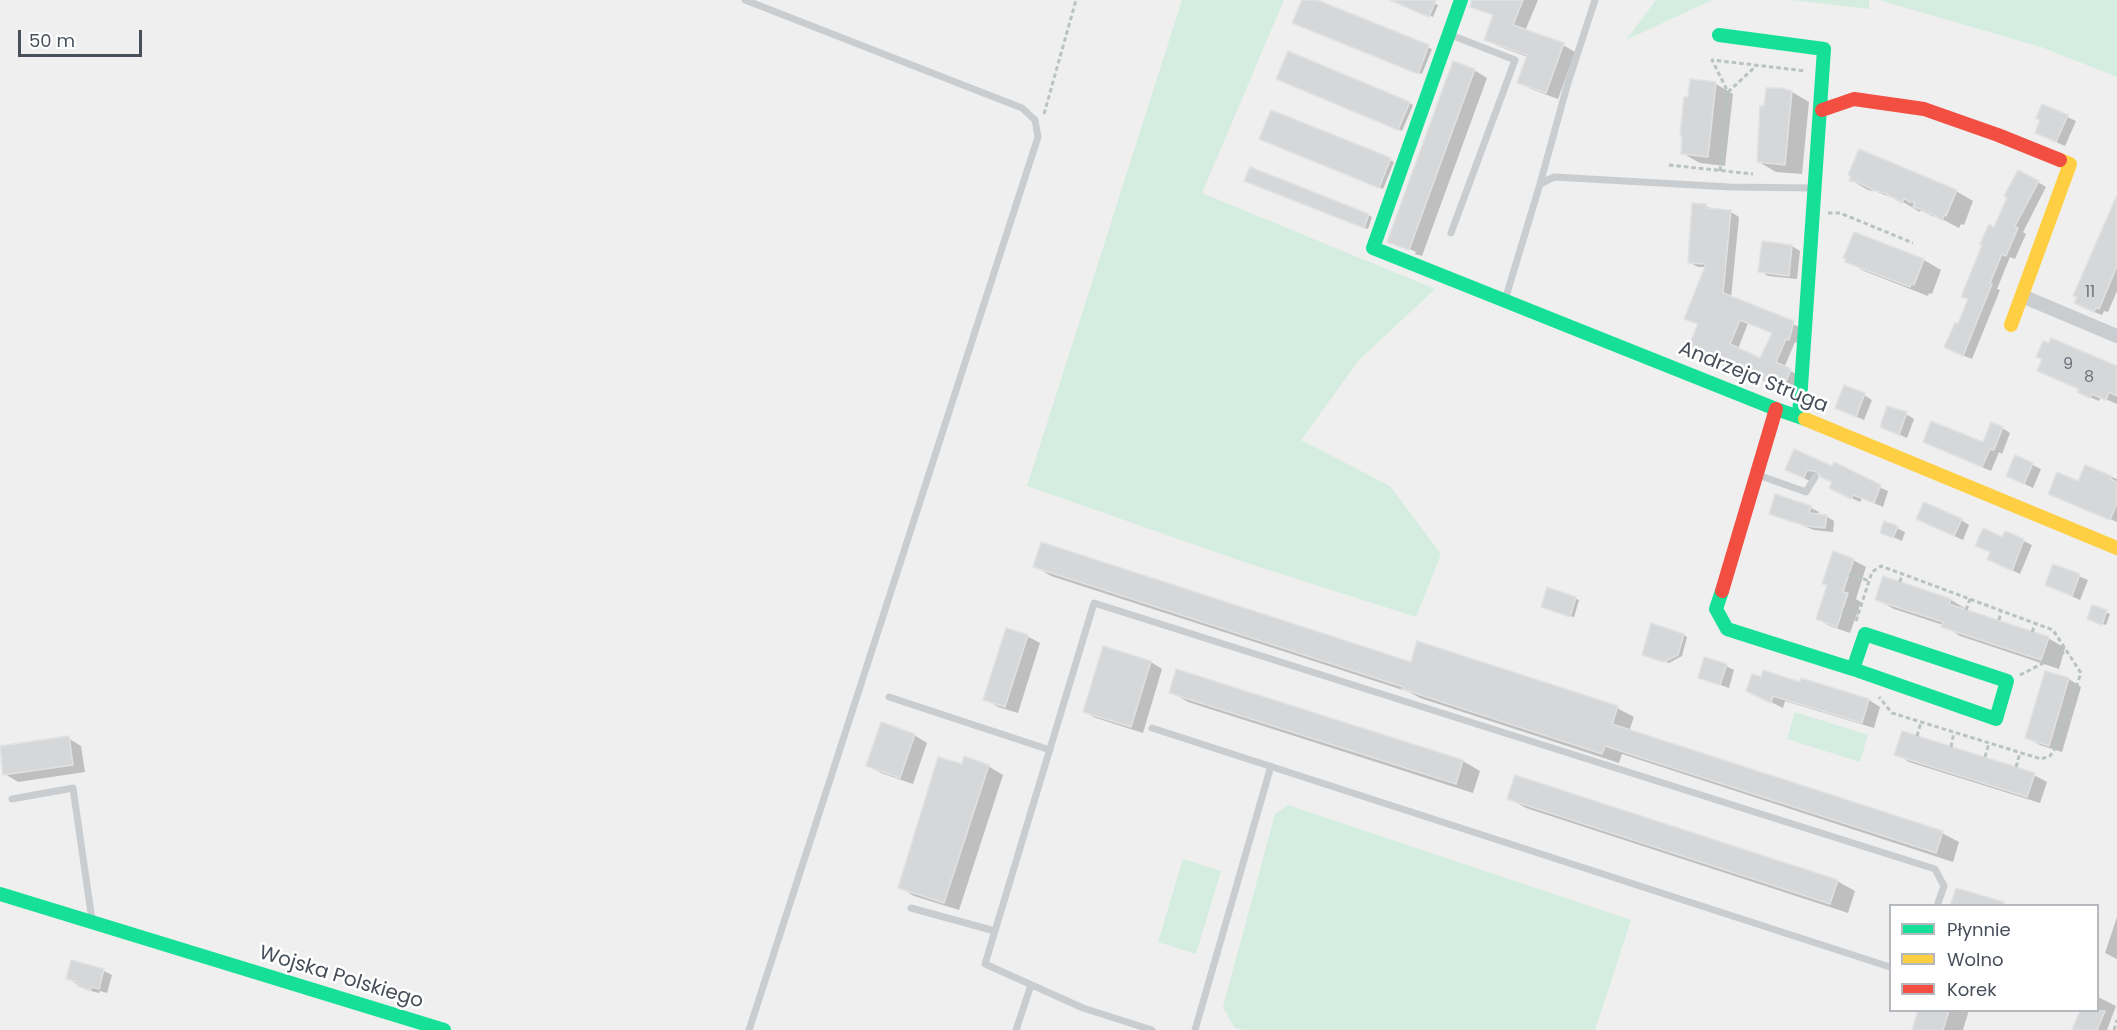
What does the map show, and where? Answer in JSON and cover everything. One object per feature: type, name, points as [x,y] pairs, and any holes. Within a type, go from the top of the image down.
[{"type":"street","points":[[1449,34],[1461,0]]},
{"type":"street","name":"Andrzeja Struga","points":[[1449,34],[1373,248],[1776,409],[1799,416],[2117,548]]},
{"type":"street","points":[[1719,35],[1824,49],[1822,110],[1799,416]]},
{"type":"street","points":[[1822,110],[1854,99],[1924,109],[2070,164],[2011,325]]},
{"type":"street","points":[[2022,296],[2117,336]]},
{"type":"street","points":[[1776,409],[1716,609],[1727,628],[1995,719],[2007,681],[1864,634],[1853,669]]},
{"type":"street","name":"Wojska Polskiego","points":[[0,894],[444,1030]]},
{"type":"lane","points":[[746,0],[1022,108],[1035,120],[1038,137],[749,1030]]},
{"type":"lane","points":[[1505,300],[1567,86],[1595,0]]},
{"type":"lane","points":[[1449,34],[1515,60],[1451,233]]},
{"type":"lane","points":[[1540,184],[1554,177],[1730,187],[1816,189]]},
{"type":"lane","points":[[1755,474],[1806,492],[1815,477]]},
{"type":"lane","points":[[1152,1030],[1083,1008],[985,964],[1094,603],[1935,869],[1944,886],[1938,904]]},
{"type":"lane","points":[[890,697],[1050,750]]},
{"type":"lane","points":[[1152,728],[1889,967]]},
{"type":"lane","points":[[1195,1030],[1271,766]]},
{"type":"lane","points":[[12,799],[73,788],[92,922]]},
{"type":"lane","points":[[911,908],[995,931]]},
{"type":"lane","points":[[1016,1030],[1031,985]]},
{"type":"path","points":[[1038,137],[1076,0]]},
{"type":"path","points":[[1720,171],[1728,92],[1712,60],[1806,70],[1806,81]]},
{"type":"path","points":[[1728,92],[1756,66]]},
{"type":"path","points":[[1669,165],[1764,175]]},
{"type":"path","points":[[1818,215],[1840,213],[1913,243]]},
{"type":"path","points":[[1849,574],[1869,581]]},
{"type":"path","points":[[1900,582],[1902,574]]},
{"type":"path","points":[[1933,592],[1935,586]]},
{"type":"path","points":[[1966,610],[1970,599]]},
{"type":"path","points":[[1843,610],[1858,615]]},
{"type":"path","points":[[1999,620],[2001,610]]},
{"type":"path","points":[[2032,632],[2036,623]]},
{"type":"path","points":[[2007,681],[2067,651]]},
{"type":"path","points":[[1917,736],[1921,722]]},
{"type":"path","points":[[1951,747],[1954,732]]},
{"type":"path","points":[[1984,757],[1989,743]]},
{"type":"path","points":[[2016,767],[2020,753]]},
{"type":"path","points":[[2114,1030],[2117,1020]]},
{"type":"green space","points":[[1182,0],[1284,0],[1202,193],[1435,289],[1359,360],[1301,440],[1390,486],[1441,554],[1416,617],[1244,562],[1027,486]]},
{"type":"green space","points":[[1656,0],[1712,0],[1626,40]]},
{"type":"green space","points":[[1791,0],[1869,0],[1869,9]]},
{"type":"green space","points":[[1879,0],[2117,0],[2117,77],[2041,47]]},
{"type":"green space","points":[[1795,712],[1868,735],[1860,762],[1787,739]]},
{"type":"green space","points":[[1288,805],[1631,920],[1595,1030],[1244,1030],[1234,1027],[1223,1007],[1275,814]]},
{"type":"green space","points":[[1183,859],[1221,871],[1196,954],[1158,942]]},
{"type":"building","points":[[1302,0],[1317,0],[1429,45],[1418,74],[1292,23]]},
{"type":"building","points":[[1390,0],[1436,0],[1429,17]]},
{"type":"building","points":[[1472,0],[1523,0],[1513,25],[1564,43],[1546,93],[1517,83],[1527,55],[1484,40],[1493,15],[1470,7]]},
{"type":"building","points":[[1288,51],[1410,102],[1398,130],[1276,79]]},
{"type":"building","points":[[1453,61],[1475,69],[1409,250],[1387,242]]},
{"type":"building","points":[[1690,79],[1716,82],[1708,157],[1681,154],[1682,136],[1680,136],[1684,97],[1688,97]]},
{"type":"building","points":[[1766,88],[1792,91],[1785,165],[1757,162],[1760,106],[1764,106]]},
{"type":"building","points":[[2042,104],[2068,115],[2056,142],[2035,133],[2040,120],[2036,118]]},
{"type":"building","points":[[1271,110],[1391,158],[1379,188],[1259,139]]},
{"type":"building","points":[[1859,149],[1957,190],[1946,216],[1944,215],[1942,220],[1913,207],[1915,202],[1909,202],[1904,198],[1902,203],[1885,193],[1849,181],[1851,176],[1848,175]]},
{"type":"building","points":[[1250,167],[1369,214],[1364,228],[1244,181]]},
{"type":"building","points":[[2018,170],[2039,181],[2015,226],[2018,228],[2006,256],[2002,254],[1963,356],[1944,347],[1955,323],[1958,324],[1968,299],[1961,297],[1982,245],[1980,244],[1989,224],[1994,227],[2007,198],[2004,196]]},
{"type":"building","points":[[2117,195],[2117,266],[2099,309],[2096,307],[2094,312],[2074,303],[2077,297],[2073,296]]},
{"type":"building","points":[[1692,203],[1706,204],[1706,208],[1731,210],[1723,293],[1794,321],[1789,340],[1786,339],[1776,362],[1791,369],[1783,389],[1744,372],[1742,376],[1721,366],[1723,363],[1688,348],[1698,324],[1684,319],[1706,264],[1688,263]],"holes":[[[1740,320],[1772,333],[1760,358],[1730,344]]]},
{"type":"building","points":[[1854,232],[1924,259],[1914,285],[1911,284],[1910,287],[1845,262],[1846,259],[1843,258]]},
{"type":"building","points":[[1762,241],[1792,245],[1789,276],[1758,272]]},
{"type":"building","points":[[2051,338],[2117,366],[2117,396],[2109,392],[2106,400],[2092,394],[2090,398],[2077,392],[2079,389],[2037,371],[2042,359],[2036,357],[2043,341],[2049,343]]},
{"type":"building","points":[[1844,385],[1865,393],[1856,417],[1835,408]]},
{"type":"building","points":[[1887,406],[1907,412],[1899,435],[1880,427]]},
{"type":"building","points":[[1931,421],[1983,442],[1991,422],[2003,427],[1994,450],[1990,449],[1982,467],[1923,442]]},
{"type":"building","points":[[1794,449],[1832,466],[1834,462],[1881,485],[1874,503],[1853,495],[1851,499],[1829,488],[1832,482],[1821,477],[1817,472],[1807,470],[1804,478],[1785,470]]},
{"type":"building","points":[[2015,455],[2033,463],[2024,484],[2006,476]]},
{"type":"building","points":[[2085,465],[2112,476],[2110,479],[2117,482],[2117,503],[2110,520],[2048,494],[2057,472],[2078,481]]},
{"type":"building","points":[[1775,494],[1811,506],[1809,513],[1827,515],[1825,528],[1805,526],[1769,514]]},
{"type":"building","points":[[1924,502],[1962,519],[1954,536],[1916,519]]},
{"type":"building","points":[[1884,521],[1898,526],[1893,538],[1880,533]]},
{"type":"building","points":[[1983,528],[2002,537],[2005,531],[2024,539],[2012,571],[1987,559],[1990,552],[1975,546]]},
{"type":"building","points":[[1041,542],[1411,662],[1417,641],[1618,706],[1612,724],[1943,831],[1936,853],[1605,746],[1602,754],[1033,567]]},
{"type":"building","points":[[1833,551],[1854,559],[1843,592],[1848,593],[1837,627],[1816,619],[1827,585],[1822,584]]},
{"type":"building","points":[[2053,564],[2080,574],[2072,596],[2045,585]]},
{"type":"building","points":[[1883,576],[1951,599],[1949,604],[2049,637],[2041,660],[1941,627],[1943,622],[1875,600]]},
{"type":"building","points":[[1547,587],[1576,597],[1570,617],[1541,607]]},
{"type":"building","points":[[2092,605],[2107,610],[2102,625],[2087,619]]},
{"type":"building","points":[[1651,623],[1684,634],[1678,655],[1664,662],[1642,655]]},
{"type":"building","points":[[1006,628],[1028,635],[1005,707],[983,700]]},
{"type":"building","points":[[1103,646],[1151,661],[1131,727],[1083,712]]},
{"type":"building","points":[[1704,657],[1727,664],[1720,685],[1698,678]]},
{"type":"building","points":[[1176,669],[1463,760],[1456,784],[1169,693]]},
{"type":"building","points":[[1763,670],[1800,682],[1801,678],[1869,699],[1862,723],[1773,696],[1771,703],[1746,691],[1752,674],[1761,677]]},
{"type":"building","points":[[2045,671],[2069,678],[2049,746],[2025,738]]},
{"type":"building","points":[[881,722],[915,734],[900,778],[866,766]]},
{"type":"building","points":[[1902,731],[2035,773],[2027,797],[1894,755]]},
{"type":"building","points":[[69,736],[73,765],[3,775],[0,746]]},
{"type":"building","points":[[964,756],[989,765],[944,903],[898,888],[938,757],[962,764]]},
{"type":"building","points":[[1515,775],[1838,880],[1830,904],[1507,799]]},
{"type":"building","points":[[1956,888],[2004,902],[2004,904],[1951,904]]},
{"type":"building","points":[[71,960],[104,969],[99,989],[91,987],[91,990],[77,986],[78,982],[66,979]]},
{"type":"building","points":[[2105,1011],[2097,1030],[2072,1030],[2080,1012]]},
{"type":"building","points":[[1918,1012],[1949,1012],[1943,1030],[1912,1030]]},
{"type":"traffic: fast","points":[[1461,0],[1373,248],[1805,419]]},
{"type":"traffic: fast","points":[[1719,35],[1824,49],[1799,416]]},
{"type":"traffic: fast","points":[[1722,591],[1716,609],[1727,629],[1853,669],[1996,719],[2007,681],[1865,634],[1853,669]]},
{"type":"traffic: fast","points":[[0,894],[444,1030]]},
{"type":"traffic: slow","points":[[2011,325],[2070,164],[2060,160]]},
{"type":"traffic: slow","points":[[1805,419],[2117,548]]},
{"type":"traffic: jam","points":[[1822,110],[1854,99],[1924,109],[2060,160]]},
{"type":"traffic: jam","points":[[1722,591],[1776,409]]}]
